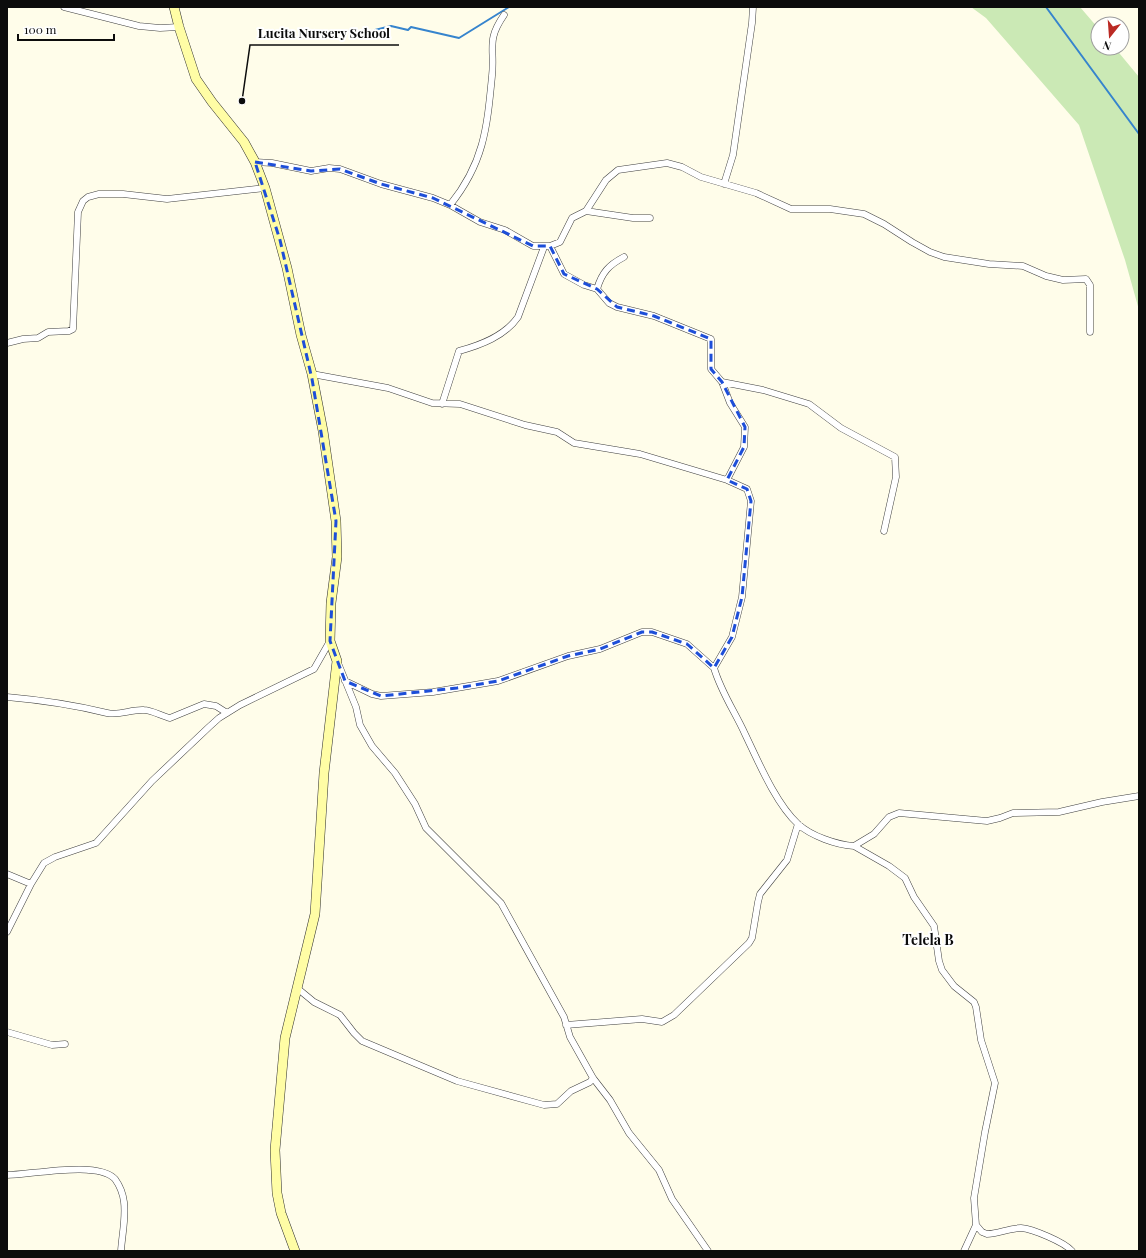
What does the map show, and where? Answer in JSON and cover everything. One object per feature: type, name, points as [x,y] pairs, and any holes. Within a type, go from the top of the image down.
[{"type":"street","points":[[64,7],[145,27],[179,27]]},
{"type":"street","points":[[174,7],[196,78],[212,102],[244,142],[255,162],[265,188],[287,268],[301,335],[312,374],[323,431],[336,521],[337,557],[331,603],[330,641],[356,707],[360,725],[372,746],[395,773],[415,804],[426,828],[469,870],[486,890],[501,903],[566,1025],[573,1043],[593,1078],[610,1100],[629,1133],[659,1170],[672,1199],[708,1251]]},
{"type":"street","points":[[724,184],[733,155],[753,7]]},
{"type":"street","points":[[450,205],[464,188],[479,157],[486,128],[492,76],[492,39],[496,27],[504,15]]},
{"type":"street","points":[[255,162],[272,163],[311,171],[329,168],[340,169],[381,184],[433,198],[450,205],[480,222],[505,230],[532,246],[547,247],[560,242],[572,218],[586,211],[606,180],[618,170],[668,163],[682,167],[701,177],[756,193],[791,209],[830,209],[864,214],[884,224],[930,252],[944,257],[989,264],[1023,266],[1046,276],[1063,280],[1086,279],[1090,285],[1090,332]]},
{"type":"street","points":[[7,343],[23,339],[38,338],[48,332],[69,331],[74,329],[78,212],[83,201],[88,197],[99,194],[123,194],[167,199],[265,188]]},
{"type":"street","points":[[586,211],[633,218],[650,218]]},
{"type":"street","points":[[547,247],[564,274],[584,285],[597,289],[609,303],[617,307],[654,316],[711,339],[711,369],[722,382],[730,403],[744,424],[744,447],[727,480]]},
{"type":"street","points":[[442,404],[459,351],[500,335],[511,326],[518,317],[547,247]]},
{"type":"street","points":[[597,289],[605,271],[612,264],[624,257]]},
{"type":"street","points":[[312,374],[388,388],[432,403],[460,404],[525,425],[557,432],[574,443],[640,454],[727,480],[747,489],[750,495],[749,532],[742,597],[732,637],[714,668]]},
{"type":"street","points":[[722,382],[762,390],[809,404],[844,430],[895,457],[896,477],[884,531]]},
{"type":"street","points":[[345,681],[372,694],[381,696],[457,688],[498,681],[568,656],[600,649],[642,632],[652,632],[687,644],[714,668],[718,680],[762,770],[783,804],[798,824],[824,838],[854,846],[889,866],[905,878],[914,897],[934,926],[939,961],[942,970],[954,986],[976,1006],[981,1040],[995,1083],[985,1132],[974,1203],[976,1226],[964,1251]]},
{"type":"street","points":[[7,932],[39,868],[48,860],[96,843],[152,781],[209,727],[228,713],[314,669],[330,641]]},
{"type":"street","points":[[295,1251],[281,1213],[277,1193],[275,1150],[285,1038],[315,914],[324,773],[338,661]]},
{"type":"street","points":[[7,697],[65,705],[108,714],[120,714],[129,710],[146,710],[170,718],[204,704],[216,706],[228,713]]},
{"type":"street","points":[[854,846],[874,834],[889,817],[899,813],[987,821],[1013,813],[1059,812],[1102,802],[1139,796]]},
{"type":"street","points":[[566,1025],[642,1019],[662,1022],[674,1015],[749,943],[752,938],[760,894],[787,860],[798,824]]},
{"type":"street","points":[[7,874],[31,884]]},
{"type":"street","points":[[296,988],[314,1002],[340,1015],[362,1041],[457,1082],[530,1102],[551,1105],[557,1104],[571,1091],[590,1082],[593,1078]]},
{"type":"street","points":[[7,1032],[52,1045],[66,1044]]},
{"type":"street","points":[[7,1175],[60,1169],[74,1169],[106,1174],[114,1178],[122,1193],[124,1203],[121,1251]]},
{"type":"street","points":[[976,1226],[982,1232],[987,1234],[1008,1229],[1027,1230],[1062,1243],[1072,1251]]},
{"type":"highlighted area","points":[[255,162],[311,171],[340,169],[381,184],[433,198],[533,246],[550,246],[564,274],[597,289],[617,307],[654,316],[711,339],[711,369],[722,382],[745,427],[744,447],[727,480],[747,489],[751,501],[742,597],[732,637],[714,668],[687,644],[652,632],[642,632],[600,649],[568,656],[498,681],[457,688],[381,696],[345,681],[330,641],[336,521],[312,379],[280,240]]},
{"type":"green space","points":[[971,7],[1080,7],[1090,19],[1090,56],[1122,56],[1139,77],[1139,310],[1125,260],[1079,125],[986,18]]},
{"type":"waterway","points":[[375,30],[391,26],[408,30],[411,27],[459,38],[509,7]]},
{"type":"waterway","points":[[1046,7],[1139,134]]},
{"type":"place","name":"Lucita Nursery School","points":[[242,101]]},
{"type":"district","name":"Telela B","points":[[928,940]]}]
